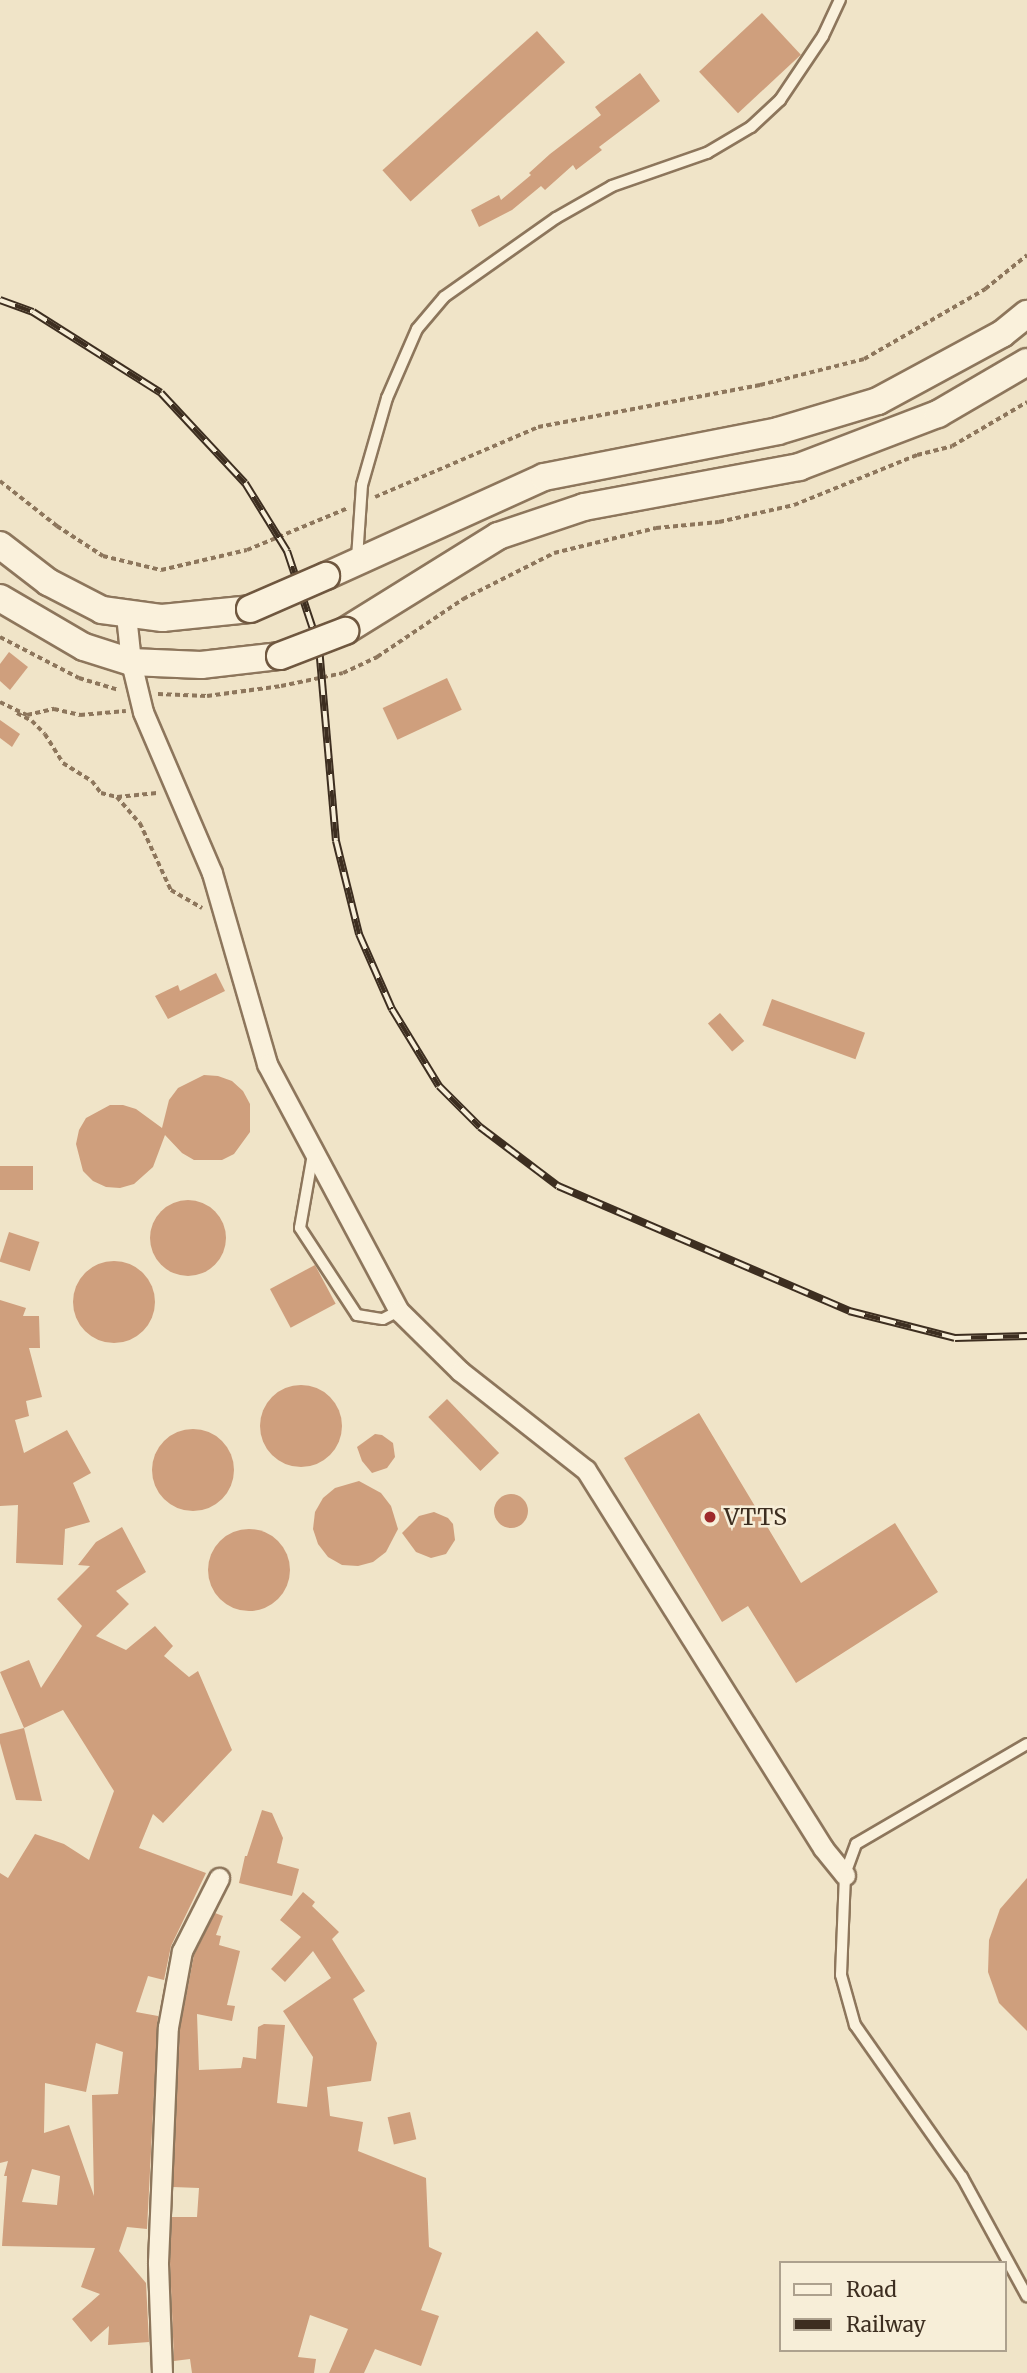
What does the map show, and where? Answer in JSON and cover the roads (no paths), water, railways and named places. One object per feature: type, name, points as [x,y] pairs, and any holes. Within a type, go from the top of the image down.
[{"type":"main road","points":[[0,545],[48,582],[102,610],[162,618],[250,609],[544,477],[778,431],[878,401],[1003,334],[1027,314]]},
{"type":"main road","points":[[0,597],[84,647],[131,662],[201,665],[280,656],[345,631],[498,536],[584,507],[800,467],[938,414],[1027,362]]},
{"type":"street","points":[[126,615],[131,662],[141,703],[212,873],[267,1064],[399,1311],[460,1371],[586,1470],[823,1848],[845,1875]]},
{"type":"street","points":[[162,2373],[158,2262],[168,2027],[182,1951],[219,1878]]},
{"type":"lane","points":[[357,559],[362,485],[387,398],[417,329],[444,297],[556,218],[611,186],[707,153],[751,127],[780,100],[823,36],[840,0]]},
{"type":"lane","points":[[313,1153],[300,1228],[357,1315],[383,1319],[399,1311]]},
{"type":"lane","points":[[1027,1744],[856,1844],[845,1875],[841,1975],[855,2025],[962,2177],[1027,2296]]},
{"type":"railway","points":[[0,300],[33,312],[161,393],[245,483],[287,551],[319,647],[336,841],[359,934],[392,1009],[439,1086],[480,1127],[558,1186],[849,1311],[955,1338],[1027,1336]]},
{"type":"place","name":"VTTS","points":[[710,1517]]}]
